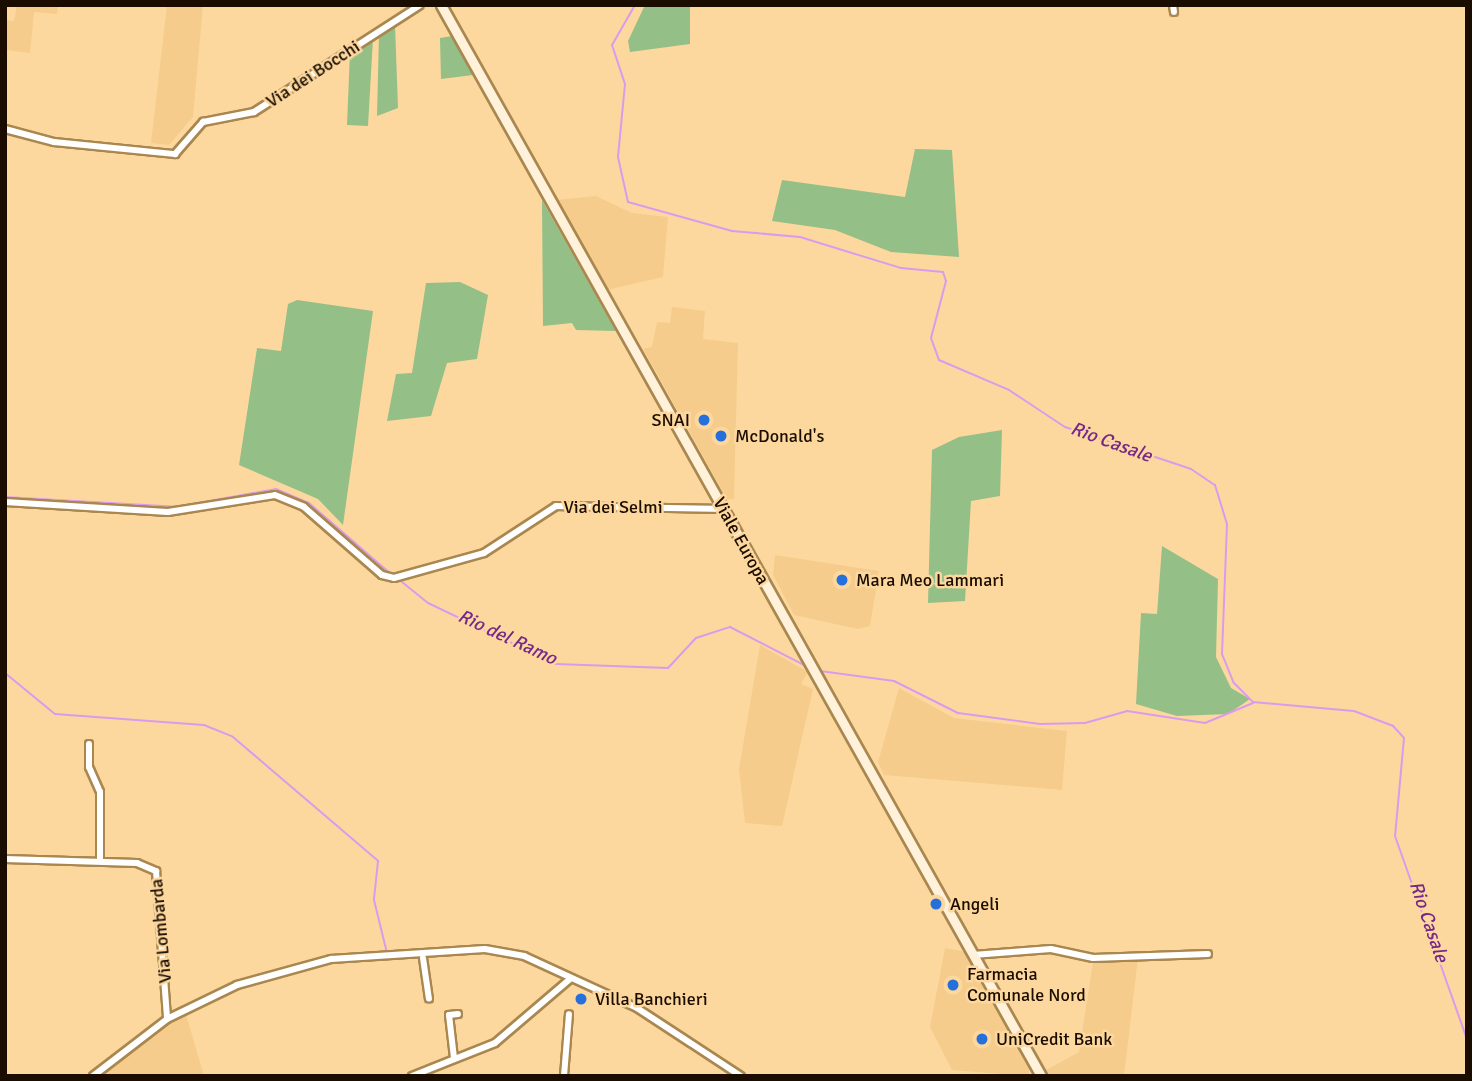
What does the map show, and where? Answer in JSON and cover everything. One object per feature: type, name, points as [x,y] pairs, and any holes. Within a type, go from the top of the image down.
[{"type":"main road","name":"Viale Europa","points":[[441,5],[1041,1076]]},
{"type":"street","name":"Via dei Bocchi","points":[[5,129],[54,142],[175,154],[203,122],[254,112],[420,5]]},
{"type":"street","name":"Via dei Selmi","points":[[5,502],[168,512],[275,495],[303,507],[382,575],[394,578],[485,553],[556,506],[723,509]]},
{"type":"street","points":[[89,744],[89,767],[100,792],[100,860]]},
{"type":"street","name":"Via Lombarda","points":[[5,859],[100,860],[156,871],[167,1019]]},
{"type":"street","points":[[974,955],[1051,949],[1093,958],[1208,954]]},
{"type":"street","points":[[93,1076],[167,1019],[208,995],[331,959],[423,958],[500,950],[637,1008],[741,1076]]},
{"type":"street","points":[[423,958],[429,999]]},
{"type":"street","points":[[412,1076],[495,1043],[570,979]]},
{"type":"street","points":[[454,1058],[449,1015],[457,1014]]},
{"type":"street","points":[[564,1076],[569,1014]]},
{"type":"shaded area","points":[[17,5],[58,5],[57,14],[34,12],[30,53],[5,50],[5,20],[14,21]]},
{"type":"shaded area","points":[[167,5],[203,5],[193,117],[169,145],[151,143]]},
{"type":"shaded area","points":[[596,196],[632,213],[668,217],[663,277],[607,290],[556,200]]},
{"type":"shaded area","points":[[672,307],[705,311],[703,339],[738,343],[734,499],[727,499],[643,349],[652,347],[657,322],[670,323]]},
{"type":"shaded area","points":[[775,555],[879,571],[870,626],[858,629],[794,615],[773,575]]},
{"type":"shaded area","points":[[760,645],[808,672],[801,684],[813,689],[782,826],[745,823],[739,769]]},
{"type":"shaded area","points":[[899,688],[954,718],[1067,731],[1062,790],[884,775],[878,762]]},
{"type":"shaded area","points":[[945,948],[966,952],[1030,1066],[1028,1076],[952,1070],[930,1027]]},
{"type":"shaded area","points":[[1138,958],[1124,1076],[1050,1076],[1046,1070],[1079,1052],[1093,962]]},
{"type":"shaded area","points":[[185,1011],[204,1076],[103,1076],[152,1034]]},
{"type":"green space","points":[[645,5],[690,5],[690,44],[630,52],[628,41]]},
{"type":"green space","points":[[395,25],[398,108],[377,116],[379,34]]},
{"type":"green space","points":[[452,36],[473,75],[441,79],[440,38]]},
{"type":"green space","points":[[373,38],[368,126],[347,125],[350,52]]},
{"type":"green space","points":[[915,149],[952,150],[959,257],[891,252],[835,230],[772,221],[782,180],[905,197]]},
{"type":"green space","points":[[542,200],[616,331],[576,330],[572,323],[543,326]]},
{"type":"green space","points":[[460,282],[488,295],[477,359],[447,363],[431,416],[387,421],[396,374],[412,373],[426,283]]},
{"type":"green space","points":[[297,300],[373,311],[343,525],[318,499],[239,465],[257,348],[281,351],[288,304]]},
{"type":"green space","points":[[1002,430],[1000,496],[971,501],[965,601],[928,603],[932,450],[959,437]]},
{"type":"green space","points":[[1162,546],[1218,579],[1216,657],[1231,688],[1250,699],[1228,714],[1177,716],[1136,704],[1141,613],[1157,614]]},
{"type":"waterway","name":"Rio Casale","points":[[635,5],[612,45],[625,84],[618,157],[628,202],[732,231],[800,237],[901,268],[943,272],[946,281],[931,338],[939,360],[1009,390],[1065,427],[1191,469],[1215,485],[1227,524],[1222,654],[1234,683],[1253,702],[1354,711],[1393,726],[1404,738],[1395,836],[1467,1039]]},
{"type":"waterway","name":"Rio del Ramo","points":[[5,497],[176,507],[276,489],[309,503],[391,574]]},
{"type":"waterway","name":"Rio del Ramo","points":[[402,582],[428,603],[556,664],[668,668],[696,638],[730,627],[806,666]]},
{"type":"waterway","name":"Rio del Ramo","points":[[820,671],[894,681],[958,713],[1040,724],[1085,723],[1127,711],[1205,723],[1253,703]]},
{"type":"waterway","points":[[5,673],[55,714],[204,725],[233,737],[378,861],[374,900],[387,953]]},
{"type":"waterway","points":[[490,947],[541,959]]},
{"type":"waterway","points":[[661,1020],[669,1025]]},
{"type":"waterway","points":[[741,1072],[747,1076]]},
{"type":"place","name":"SNAI","points":[[704,420]]},
{"type":"place","name":"McDonald's","points":[[721,436]]},
{"type":"place","name":"Mara Meo Lammari","points":[[842,580]]},
{"type":"place","name":"Angeli","points":[[936,904]]},
{"type":"place","name":"Farmacia Comunale Nord","points":[[953,985]]},
{"type":"place","name":"Villa Banchieri","points":[[581,999]]},
{"type":"place","name":"UniCredit Bank","points":[[982,1039]]}]
